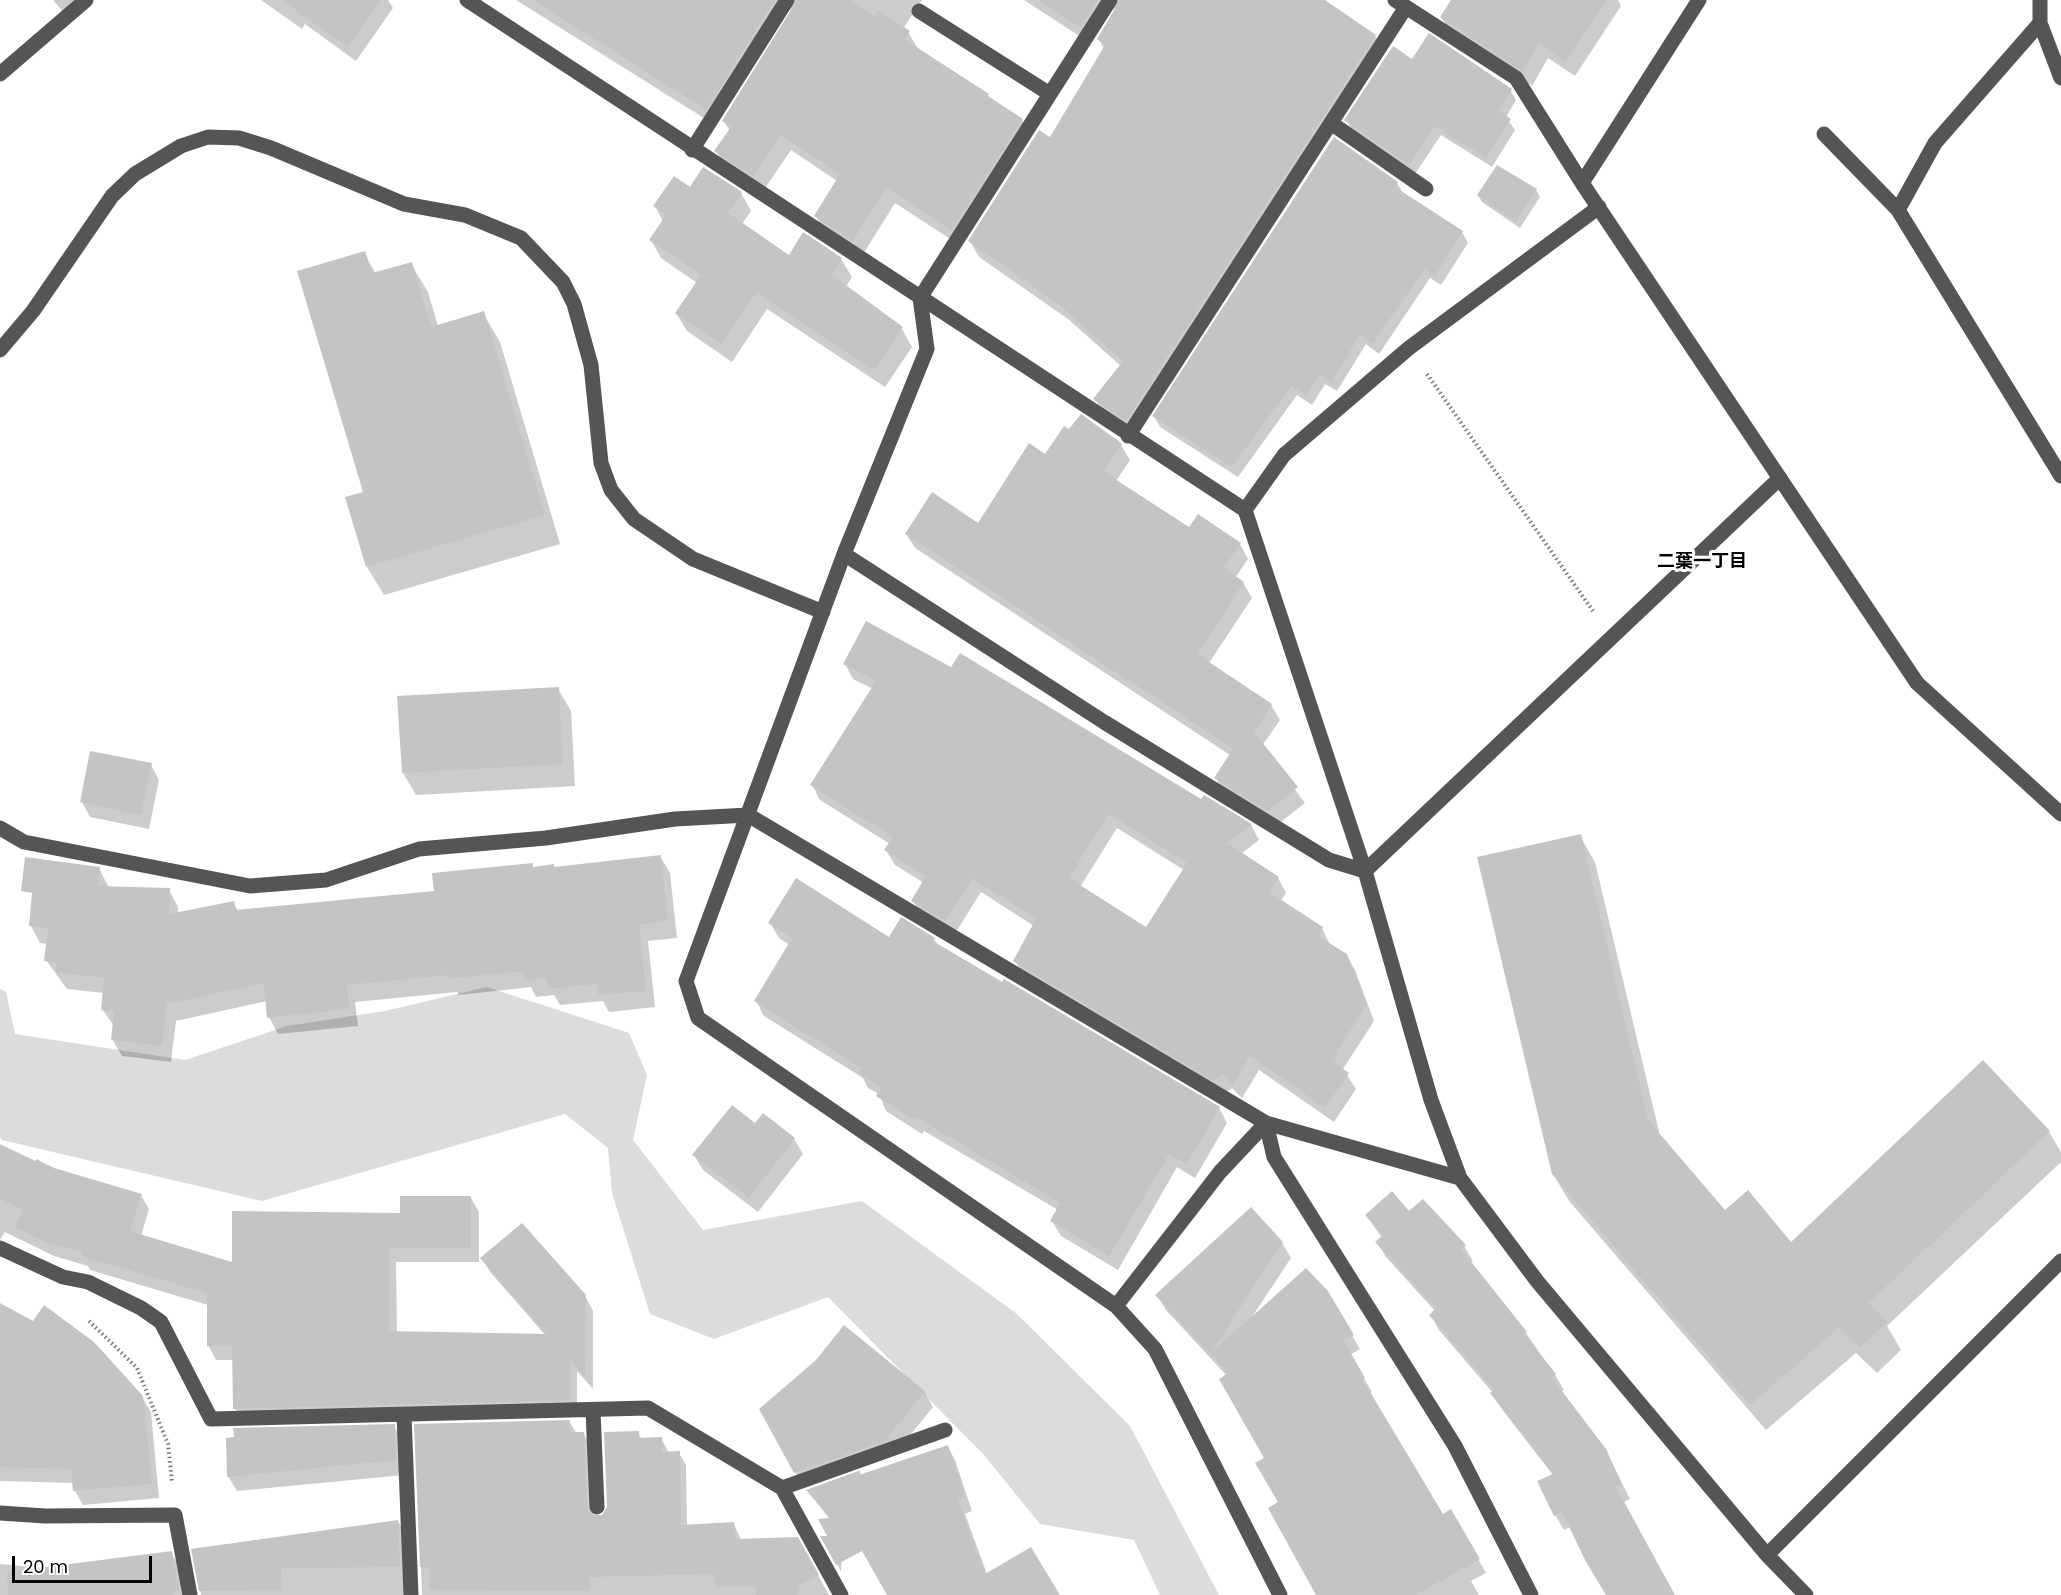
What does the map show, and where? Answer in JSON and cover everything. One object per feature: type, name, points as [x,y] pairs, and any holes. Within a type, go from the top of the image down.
[{"type":"street","points":[[0,74],[86,0]]},
{"type":"street","points":[[467,0],[1128,436],[1245,510],[1365,871],[1431,1100],[1460,1178],[1538,1281],[1767,1555],[1806,1595]]},
{"type":"street","points":[[692,150],[787,0]]},
{"type":"street","points":[[1110,0],[920,298],[927,349],[844,554],[686,981],[698,1018],[1116,1306],[1155,1349],[1280,1595]]},
{"type":"street","points":[[1582,183],[1699,0]]},
{"type":"street","points":[[2040,0],[2040,24],[2061,78]]},
{"type":"street","points":[[1128,436],[1331,123],[1400,4],[1516,78],[1582,183],[1917,683],[2061,814]]},
{"type":"street","points":[[919,11],[1050,94]]},
{"type":"street","points":[[1898,210],[1935,143],[2040,24]]},
{"type":"street","points":[[1331,123],[1426,189]]},
{"type":"street","points":[[1824,134],[1898,210],[2061,476]]},
{"type":"street","points":[[0,350],[33,312],[112,196],[135,174],[181,146],[208,137],[239,138],[260,144],[404,204],[465,215],[521,238],[563,282],[574,304],[591,364],[601,463],[611,490],[628,512],[662,541],[693,559],[823,612]]},
{"type":"street","points":[[1245,510],[1284,455],[1409,348],[1599,207]]},
{"type":"street","points":[[1365,871],[1780,478]]},
{"type":"street","points":[[844,554],[1104,722],[1329,860],[1365,871]]},
{"type":"street","points":[[0,828],[24,842],[250,886],[326,880],[418,849],[546,838],[675,819],[748,816],[1266,1123],[1460,1178]]},
{"type":"street","points":[[1116,1306],[1220,1172],[1266,1123]]},
{"type":"street","points":[[1266,1123],[1274,1157],[1455,1446],[1531,1595]]},
{"type":"street","points":[[0,1248],[63,1277],[88,1282],[141,1308],[161,1322],[211,1419],[648,1408],[782,1488],[841,1595]]},
{"type":"street","points":[[1767,1555],[2061,1261]]},
{"type":"street","points":[[593,1410],[597,1507]]},
{"type":"street","points":[[404,1415],[411,1595]]},
{"type":"street","points":[[782,1488],[945,1430]]},
{"type":"street","points":[[0,1513],[45,1516],[175,1515],[190,1595]]},
{"type":"path","points":[[1409,348],[1611,637]]},
{"type":"path","points":[[63,1277],[64,1296],[137,1368],[168,1444],[175,1515]]},
{"type":"shaded area","points":[[487,987],[629,1033],[647,1075],[633,1140],[703,1230],[862,1201],[1017,1314],[1130,1426],[1219,1595],[1160,1595],[1134,1540],[1040,1524],[984,1455],[828,1297],[714,1339],[650,1314],[612,1193],[608,1148],[565,1114],[262,1201],[2,1140],[0,1137],[0,989],[6,992],[15,1034],[185,1060],[287,1026],[385,1011]]},
{"type":"building","points":[[281,0],[381,0],[348,47]]},
{"type":"building","points":[[533,0],[775,0],[706,110]]},
{"type":"building","points":[[797,0],[850,0],[874,16],[878,10],[910,31],[904,39],[1023,119],[952,230],[886,187],[853,241],[814,216],[840,174],[781,135],[753,176],[714,151],[731,127],[722,121]]},
{"type":"building","points":[[1039,0],[1098,0],[1081,28]]},
{"type":"building","points":[[1120,0],[1325,0],[1376,35],[1126,421],[1093,399],[1123,361],[1057,303],[968,241],[1039,130],[1050,137],[1105,45],[1097,39]]},
{"type":"building","points":[[1451,0],[1606,0],[1565,61],[1539,43],[1522,71],[1440,17]]},
{"type":"building","points":[[1429,33],[1512,89],[1499,111],[1511,119],[1486,158],[1435,126],[1409,165],[1344,120],[1393,46],[1412,59]]},
{"type":"building","points":[[1334,137],[1398,182],[1395,187],[1463,231],[1435,276],[1424,269],[1373,344],[1360,335],[1331,382],[1319,375],[1306,395],[1291,386],[1232,467],[1152,416]]},
{"type":"building","points":[[1497,165],[1537,189],[1516,222],[1477,195]]},
{"type":"building","points":[[703,167],[742,192],[728,213],[789,255],[803,232],[842,258],[832,275],[903,327],[874,370],[757,292],[721,344],[675,313],[701,275],[649,240],[666,215],[653,206],[674,176],[690,187]]},
{"type":"building","points":[[365,251],[372,273],[412,262],[431,327],[484,311],[545,515],[366,567],[345,497],[363,492],[297,271]]},
{"type":"building","points":[[1081,414],[1122,444],[1104,472],[1189,527],[1198,514],[1241,543],[1224,568],[1244,582],[1197,654],[1272,704],[1254,732],[1298,787],[1268,811],[1214,778],[1233,749],[905,534],[932,492],[978,523],[1029,443],[1045,454],[1064,426],[1069,429]]},
{"type":"building","points":[[866,621],[951,667],[960,653],[1201,799],[1204,795],[1252,824],[1227,843],[1279,877],[1269,892],[1323,927],[1318,936],[1347,954],[1367,1005],[1335,1054],[1338,1056],[1334,1063],[1349,1073],[1325,1108],[1250,1056],[1233,1085],[1223,1074],[1214,1081],[1013,961],[1036,919],[972,878],[945,921],[911,901],[926,876],[884,850],[893,837],[810,785],[876,681],[843,664]],"holes":[[[1108,814],[1187,863],[1146,927],[1069,878]]]},
{"type":"building","points":[[559,687],[563,764],[402,773],[397,696]]},
{"type":"building","points":[[90,751],[152,763],[141,815],[80,802]]},
{"type":"building","points":[[1581,834],[1648,1120],[1725,1210],[1748,1190],[1791,1242],[1983,1060],[2050,1131],[1869,1303],[1887,1322],[1860,1347],[1840,1327],[1750,1405],[1552,1174],[1477,857]]},
{"type":"building","points":[[661,855],[668,921],[639,925],[646,991],[598,995],[597,984],[548,989],[547,978],[525,980],[524,971],[448,979],[447,975],[347,985],[349,1009],[267,1018],[264,983],[167,1004],[162,1046],[111,1040],[114,1011],[101,1010],[104,978],[55,972],[57,962],[44,961],[48,928],[29,926],[32,893],[21,891],[25,857],[100,867],[98,886],[170,888],[169,914],[234,901],[236,910],[434,891],[432,873],[533,863],[533,867],[554,864],[554,867]]},
{"type":"building","points":[[796,878],[889,937],[901,917],[935,938],[933,941],[1002,982],[1004,979],[1220,1107],[1187,1164],[1169,1154],[1109,1256],[1050,1221],[1060,1203],[916,1117],[914,1120],[876,1096],[881,1087],[858,1073],[861,1068],[754,1001],[792,938],[768,923]]},
{"type":"building","points":[[732,1105],[755,1123],[763,1113],[795,1138],[749,1198],[692,1155]]},
{"type":"building","points":[[0,1145],[35,1162],[36,1159],[54,1168],[142,1194],[130,1231],[232,1262],[232,1211],[400,1213],[400,1196],[471,1196],[471,1248],[389,1248],[389,1331],[547,1334],[480,1258],[522,1223],[586,1295],[585,1377],[570,1360],[570,1400],[233,1409],[232,1346],[207,1346],[207,1293],[81,1256],[83,1253],[45,1242],[15,1227],[23,1210],[0,1199]]},
{"type":"building","points":[[1392,1191],[1409,1211],[1423,1199],[1466,1245],[1461,1249],[1527,1332],[1524,1334],[1556,1374],[1552,1378],[1606,1449],[1622,1484],[1616,1487],[1675,1595],[1606,1595],[1585,1560],[1562,1512],[1554,1516],[1537,1481],[1553,1474],[1490,1393],[1494,1390],[1429,1315],[1436,1308],[1375,1242],[1383,1235],[1365,1215]]},
{"type":"building","points":[[1251,1207],[1283,1242],[1210,1354],[1155,1295]]},
{"type":"building","points":[[1306,1268],[1328,1291],[1354,1335],[1344,1341],[1365,1378],[1363,1380],[1443,1514],[1451,1509],[1480,1559],[1416,1595],[1316,1595],[1268,1508],[1278,1502],[1255,1463],[1264,1458],[1219,1379],[1228,1373],[1210,1354]]},
{"type":"building","points":[[0,1303],[33,1321],[44,1305],[94,1342],[143,1396],[152,1484],[73,1491],[71,1469],[0,1467]]},
{"type":"building","points":[[844,1325],[925,1391],[885,1441],[794,1473],[759,1409],[816,1360]]},
{"type":"building","points":[[570,1420],[570,1432],[584,1432],[587,1507],[592,1515],[602,1515],[607,1507],[604,1432],[639,1431],[639,1438],[662,1437],[662,1452],[680,1451],[681,1525],[734,1522],[735,1539],[798,1537],[819,1575],[798,1586],[798,1595],[756,1595],[756,1586],[715,1587],[714,1574],[590,1577],[590,1591],[429,1590],[429,1567],[420,1567],[414,1424]]},
{"type":"building","points":[[395,1424],[396,1460],[227,1477],[226,1438],[234,1437],[233,1428]]},
{"type":"building","points":[[948,1445],[966,1498],[958,1500],[985,1574],[1031,1547],[1060,1595],[887,1595],[862,1551],[836,1565],[820,1536],[827,1536],[818,1519],[830,1518],[806,1490],[861,1470],[856,1476]]},
{"type":"building","points":[[398,1520],[400,1567],[281,1568],[282,1590],[199,1591],[191,1549]]},
{"type":"building","points":[[172,1551],[179,1591],[173,1591],[173,1595],[8,1595],[7,1572]]},
{"type":"district","name":"二葉一丁目","points":[[1702,562]]}]
